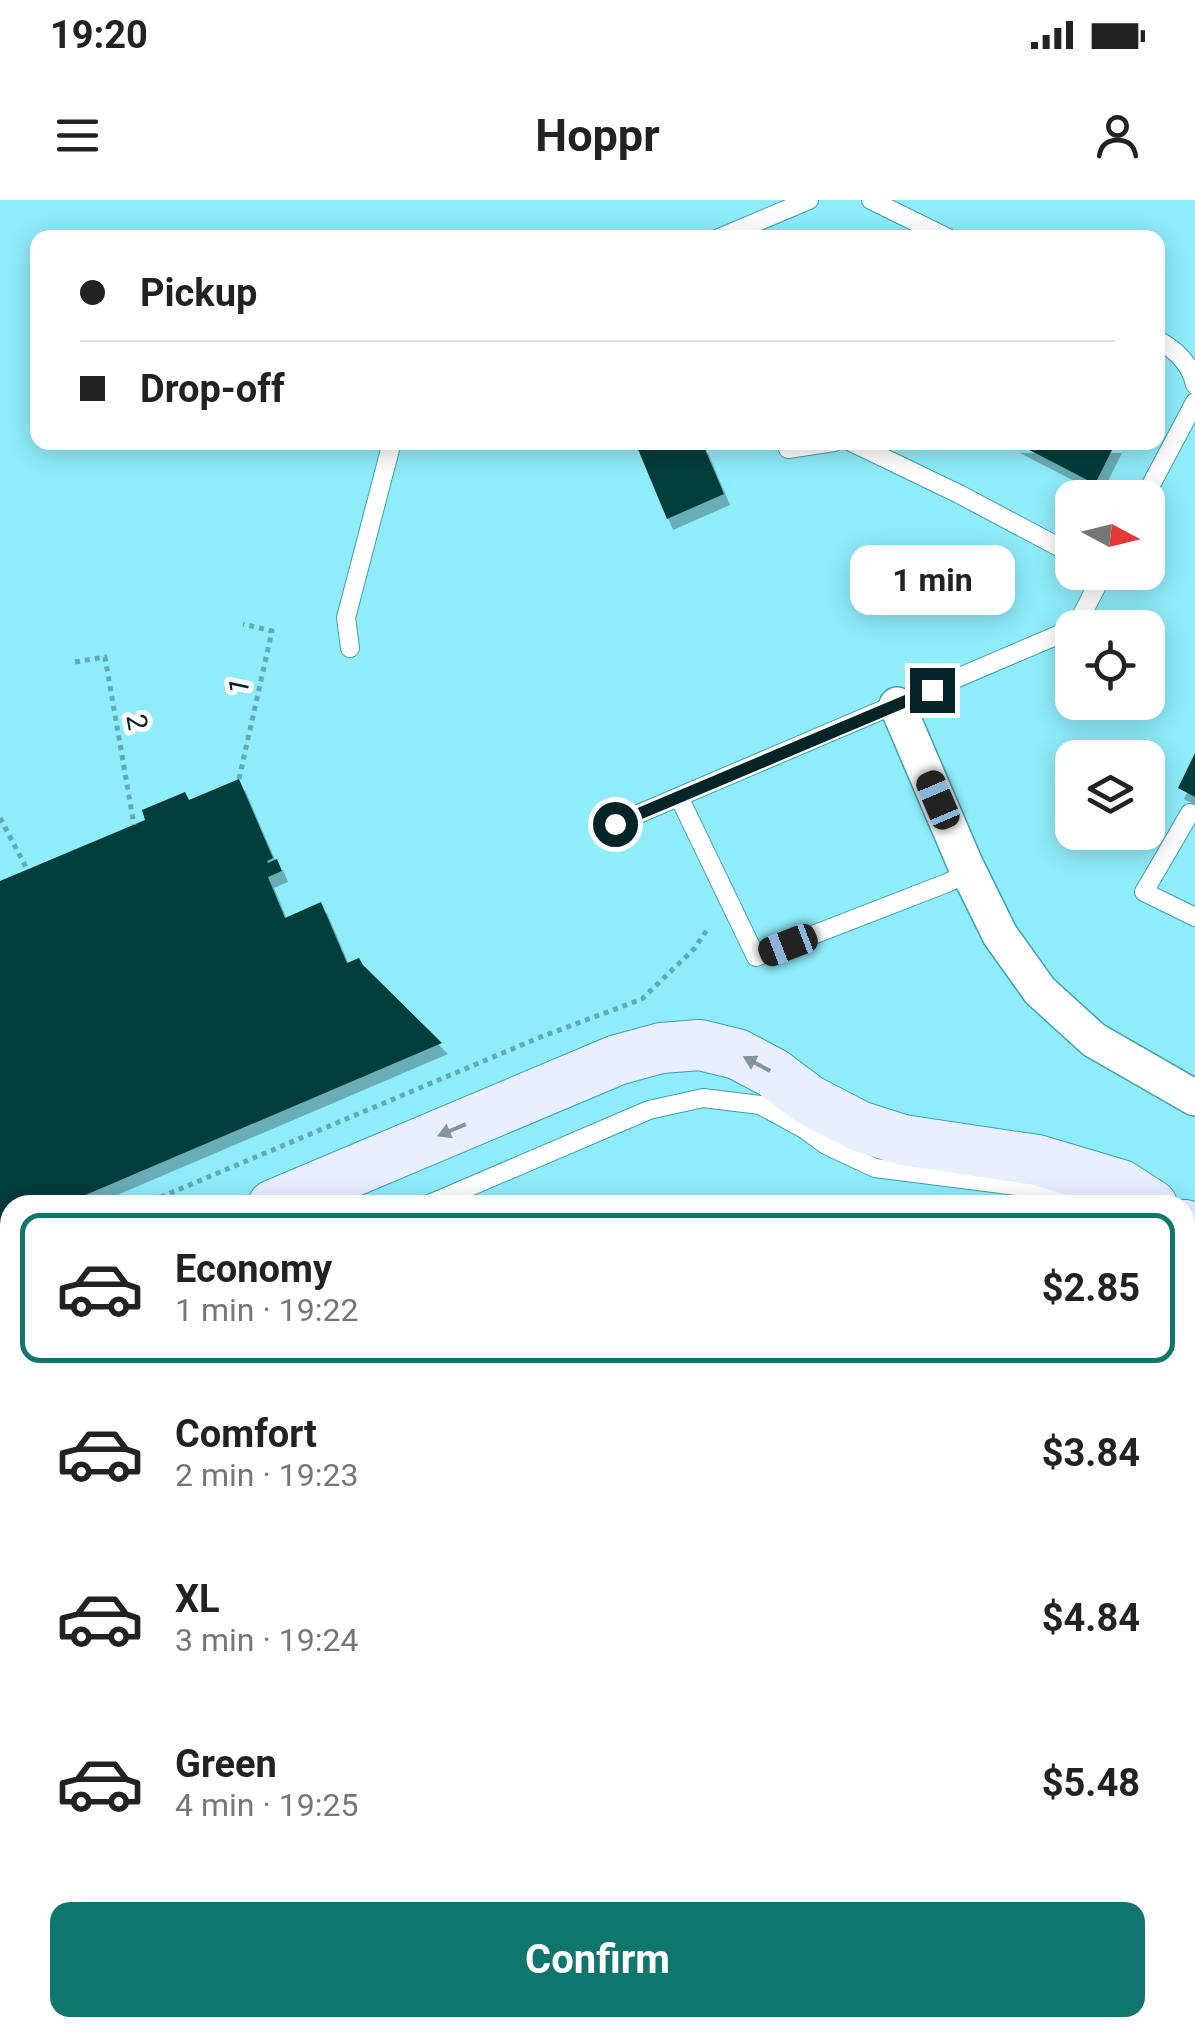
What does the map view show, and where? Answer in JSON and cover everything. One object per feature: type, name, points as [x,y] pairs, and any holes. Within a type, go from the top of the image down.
[{"type":"main road","points":[[297,1195],[617,1060],[661,1048],[700,1045],[738,1054],[773,1073],[809,1100],[859,1126],[903,1140],[1037,1160],[1121,1185],[1136,1195]]},
{"type":"street","points":[[897,705],[1000,935],[1040,991],[1094,1040],[1195,1098]]},
{"type":"lane","points":[[738,230],[810,200]]},
{"type":"lane","points":[[871,200],[932,230]]},
{"type":"lane","points":[[1165,344],[1192,371],[1195,385]]},
{"type":"lane","points":[[1154,480],[1195,402]]},
{"type":"lane","points":[[350,648],[346,618],[390,450]]},
{"type":"lane","points":[[867,450],[1055,545]]},
{"type":"lane","points":[[615,824],[1055,636]]},
{"type":"lane","points":[[678,797],[756,957],[970,872]]},
{"type":"lane","points":[[1190,813],[1144,892],[1195,918]]},
{"type":"lane","points":[[451,1195],[649,1110],[702,1098],[760,1104],[826,1145],[875,1168],[1086,1195]]},
{"type":"path","name":"1","points":[[239,779],[272,631],[243,624]]},
{"type":"path","name":"2","points":[[75,662],[105,657],[134,824]]},
{"type":"path","points":[[0,818],[27,869]]},
{"type":"path","points":[[166,1195],[543,1036],[642,1000],[694,949],[709,928]]},
{"type":"building","points":[[638,450],[705,450],[724,494],[667,519]]},
{"type":"building","points":[[1029,450],[1112,450],[1097,480],[1087,480]]},
{"type":"building","points":[[1195,753],[1195,797],[1178,788]]},
{"type":"building","points":[[239,779],[273,858],[267,861],[277,859],[282,871],[268,877],[285,918],[321,902],[347,963],[359,958],[442,1043],[85,1195],[0,1195],[0,881],[145,820],[142,810],[185,792],[189,800]]},
{"type":"route","points":[[615,824],[932,690]]}]
